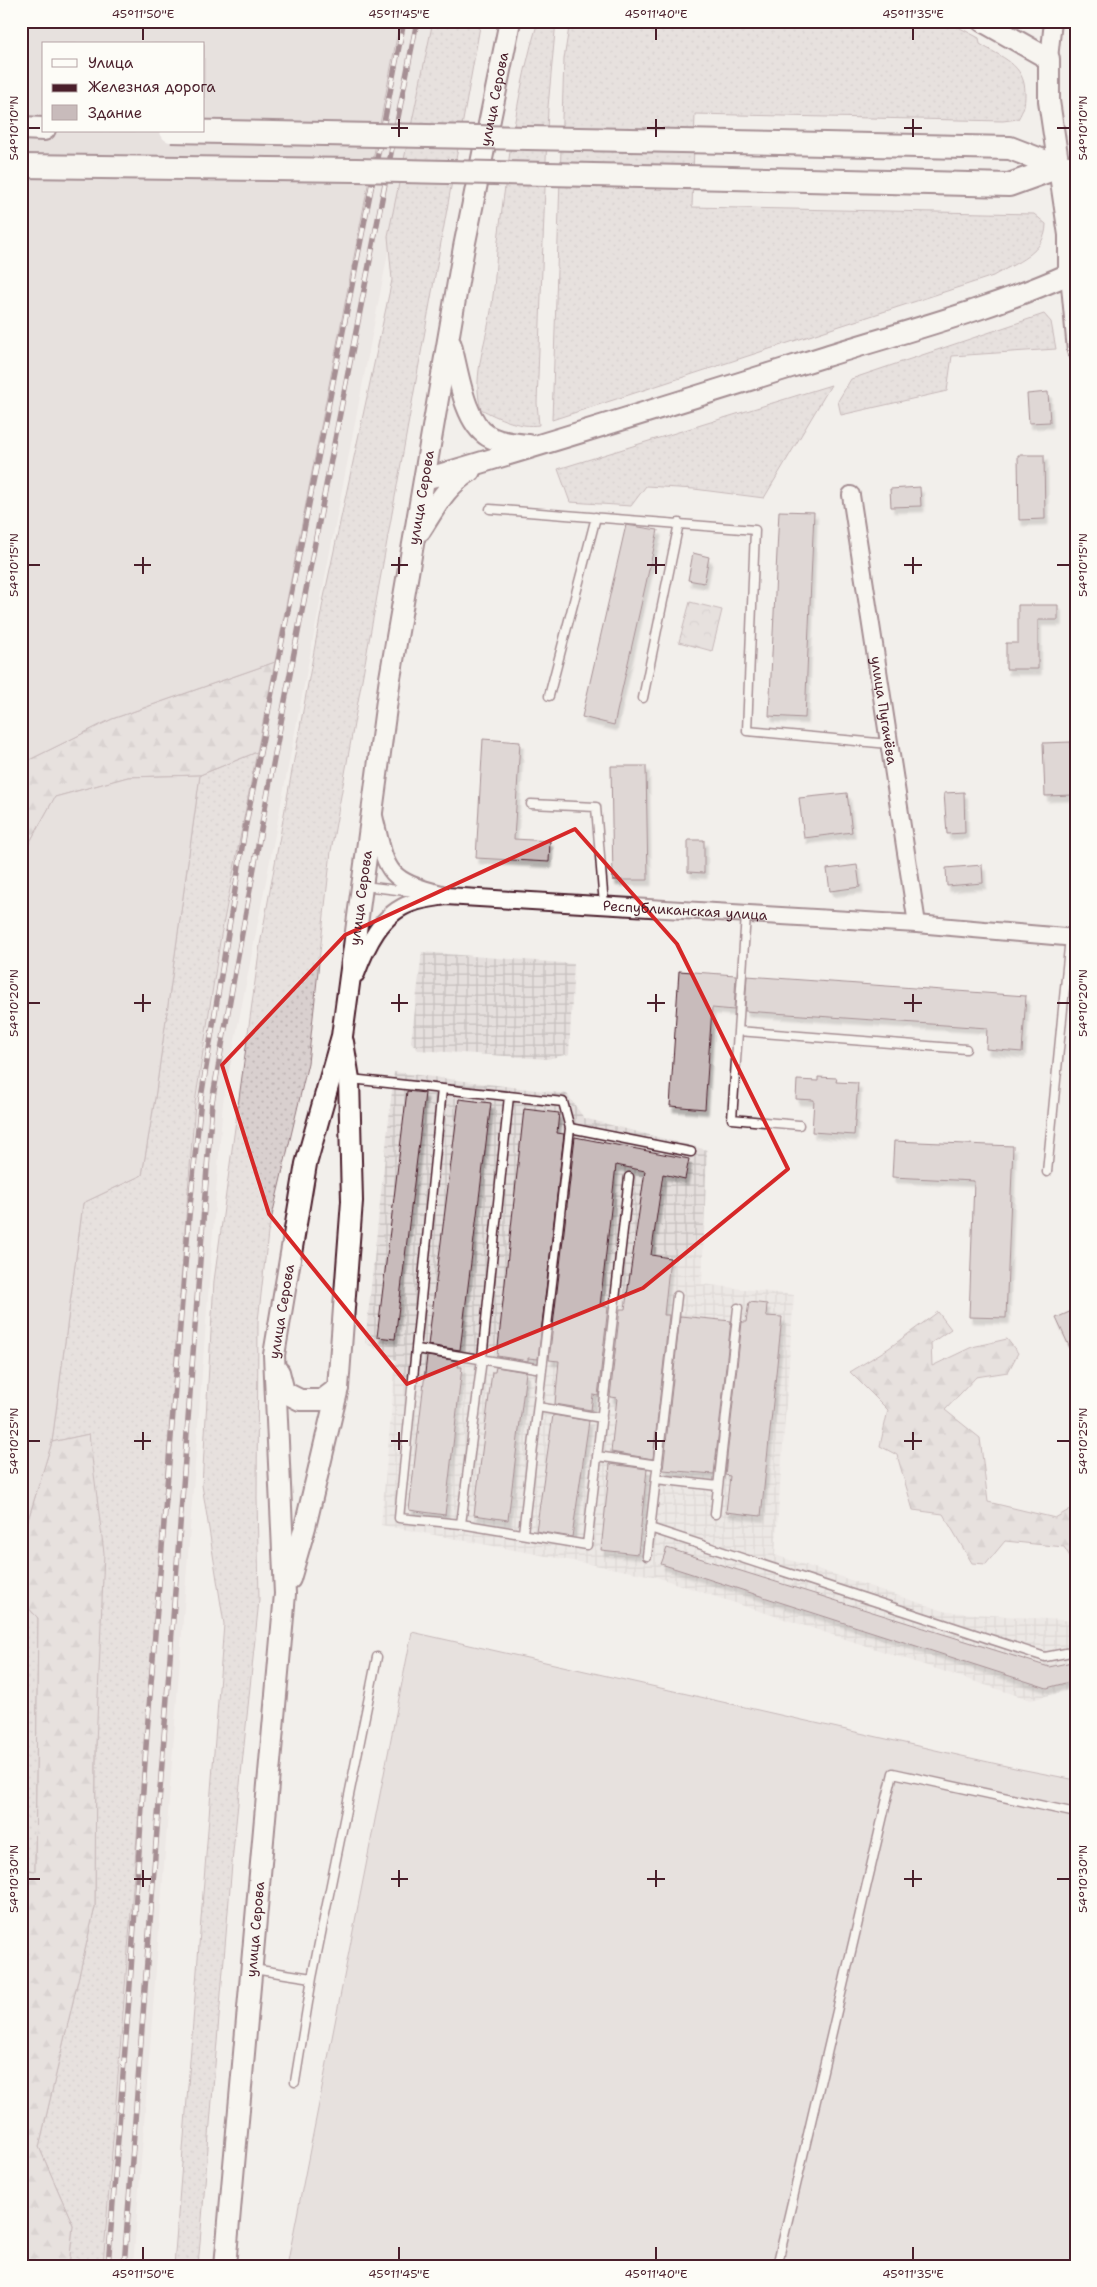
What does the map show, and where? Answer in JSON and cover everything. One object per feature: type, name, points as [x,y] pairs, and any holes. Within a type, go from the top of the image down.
[{"type":"main road","points":[[21,128],[42,129]]},
{"type":"main road","points":[[205,132],[1010,148],[1067,167]]},
{"type":"main road","points":[[21,166],[346,169],[1009,185],[1067,167]]},
{"type":"street","name":"улица Серова","points":[[225,2266],[285,1594],[274,1355],[306,1164],[342,1036],[390,678],[464,247],[510,21]]},
{"type":"street","points":[[982,21],[1049,59]]},
{"type":"street","points":[[1053,21],[1049,59],[1049,101],[1067,167],[1068,274],[1076,351]]},
{"type":"street","points":[[425,479],[544,445],[956,315],[1068,274]]},
{"type":"street","points":[[449,336],[467,405],[477,427],[489,437],[511,444],[544,445]]},
{"type":"street","points":[[414,541],[445,491],[457,478],[486,461]]},
{"type":"street","name":"улица Пугачёва","points":[[851,495],[917,924]]},
{"type":"street","points":[[372,809],[384,859],[396,877],[414,888],[446,896]]},
{"type":"street","name":"Республиканская улица","points":[[347,996],[367,944],[389,917],[410,903],[446,896],[917,924],[1073,937]]},
{"type":"street","name":"улица Серова","points":[[285,1594],[305,1526],[338,1388],[352,1201],[349,1079],[342,1036]]},
{"type":"street","points":[[274,1355],[284,1392],[300,1400],[322,1400],[338,1388]]},
{"type":"lane","points":[[490,509],[755,530],[747,731],[889,744]]},
{"type":"lane","points":[[549,696],[596,517]]},
{"type":"lane","points":[[643,698],[679,523]]},
{"type":"lane","points":[[531,804],[596,807],[604,905]]},
{"type":"lane","points":[[362,886],[446,896]]},
{"type":"lane","points":[[746,915],[732,1119],[799,1125]]},
{"type":"lane","points":[[1046,1172],[1073,937]]},
{"type":"lane","points":[[738,1032],[966,1049]]},
{"type":"lane","points":[[349,1079],[374,1080],[442,1090],[562,1102],[570,1128],[523,1533]]},
{"type":"lane","points":[[442,1090],[399,1518],[461,1524],[588,1545],[629,1177]]},
{"type":"lane","points":[[461,1524],[482,1359],[509,1096]]},
{"type":"lane","points":[[570,1128],[691,1152]]},
{"type":"lane","points":[[647,1556],[677,1296]]},
{"type":"lane","points":[[715,1514],[738,1308]]},
{"type":"lane","points":[[417,1349],[542,1369]]},
{"type":"lane","points":[[538,1407],[602,1418]]},
{"type":"lane","points":[[598,1456],[658,1465]]},
{"type":"lane","points":[[656,1479],[718,1486]]},
{"type":"lane","points":[[650,1528],[1045,1657],[1076,1651]]},
{"type":"lane","points":[[295,2082],[312,1978],[377,1657]]},
{"type":"lane","points":[[777,2266],[893,1773],[1076,1813]]},
{"type":"lane","points":[[251,1969],[312,1978]]},
{"type":"highlighted area","points":[[575,829],[677,944],[788,1169],[643,1288],[407,1384],[269,1214],[222,1065],[345,935]]},
{"type":"shaded area","points":[[400,21],[433,21],[223,1102],[133,2266],[103,2266],[195,1103],[221,935]]},
{"type":"shaded area","points":[[422,952],[574,964],[569,1054],[547,1059],[418,1050],[411,1042]]},
{"type":"shaded area","points":[[394,1072],[567,1094],[584,1118],[707,1150],[702,1284],[794,1295],[775,1555],[947,1612],[1076,1621],[1076,1688],[1031,1700],[653,1576],[381,1525],[396,1360],[365,1343]]},
{"type":"green space","points":[[21,21],[400,21],[275,662],[112,719],[21,764]]},
{"type":"green space","points":[[433,21],[481,21],[331,851],[308,1063],[268,1233],[258,1321],[257,1498],[259,1600],[233,1852],[198,2266],[174,2266],[224,1624],[202,1485],[214,1281],[260,945],[323,602],[392,280],[388,236]]},
{"type":"green space","points":[[538,21],[556,21],[548,107],[537,403],[539,425],[531,426],[494,416],[481,409],[478,383],[481,356],[492,304],[499,234],[515,121]]},
{"type":"green space","points":[[570,21],[947,21],[979,38],[980,44],[1010,62],[1016,68],[1024,83],[1025,93],[1024,106],[1018,119],[1003,121],[695,114],[692,207],[1034,214],[1046,224],[1045,234],[1041,243],[1028,256],[993,276],[552,420],[564,59]]},
{"type":"green space","points":[[1044,314],[1051,322],[1056,349],[952,356],[947,391],[841,415],[838,401],[851,379]]},
{"type":"green space","points":[[831,385],[764,498],[694,489],[646,486],[631,506],[570,502],[558,469]]},
{"type":"green space","points":[[690,602],[722,610],[712,651],[679,642]]},
{"type":"green space","points":[[275,662],[257,752],[200,775],[128,777],[55,797],[21,858],[21,764],[112,719]]},
{"type":"green space","points":[[257,752],[221,935],[195,1103],[103,2266],[69,2266],[73,2225],[39,2147],[95,1907],[96,1744],[89,1434],[52,1442],[83,1203],[142,1175],[155,1098],[200,775]]},
{"type":"green space","points":[[200,775],[155,1098],[142,1175],[83,1203],[52,1442],[27,1523],[21,1523],[21,858],[55,797],[128,777]]},
{"type":"green space","points":[[938,1312],[951,1329],[931,1343],[932,1366],[972,1347],[1007,1339],[1018,1353],[1008,1372],[976,1377],[945,1410],[980,1438],[988,1502],[1055,1518],[1076,1506],[1076,1566],[1064,1547],[1005,1541],[986,1564],[972,1563],[943,1514],[913,1510],[897,1455],[880,1446],[888,1410],[850,1372],[889,1348]]},
{"type":"green space","points":[[89,1434],[104,1553],[96,1744],[95,1907],[39,2147],[73,2225],[69,2266],[21,2266],[21,1991],[28,1952],[21,1949],[21,1869],[35,1871],[38,1618],[21,1600],[21,1523],[27,1523],[52,1442]]},
{"type":"green space","points":[[21,1600],[38,1618],[35,1871],[21,1869]]},
{"type":"green space","points":[[412,1632],[1015,1768],[1076,1780],[1076,2266],[287,2266]]},
{"type":"green space","points":[[21,1949],[28,1951],[21,1991]]},
{"type":"building","points":[[1048,392],[1050,422],[1029,423],[1027,394]]},
{"type":"building","points":[[1018,455],[1044,455],[1045,519],[1019,520]]},
{"type":"building","points":[[920,487],[921,506],[891,507],[890,489]]},
{"type":"building","points":[[779,511],[814,512],[805,718],[769,716]]},
{"type":"building","points":[[626,525],[658,530],[614,725],[582,717]]},
{"type":"building","points":[[693,553],[709,557],[704,583],[688,580]]},
{"type":"building","points":[[1018,605],[1058,605],[1058,620],[1038,620],[1038,669],[1006,669],[1006,643],[1018,643]]},
{"type":"building","points":[[483,739],[520,742],[514,839],[550,841],[549,862],[476,858]]},
{"type":"building","points":[[1071,742],[1073,795],[1045,796],[1043,743]]},
{"type":"building","points":[[611,766],[646,766],[648,880],[613,880]]},
{"type":"building","points":[[964,792],[965,833],[947,834],[944,793]]},
{"type":"building","points":[[847,793],[852,832],[804,838],[799,798]]},
{"type":"building","points":[[688,840],[704,840],[704,873],[688,872]]},
{"type":"building","points":[[857,865],[860,887],[830,891],[827,869]]},
{"type":"building","points":[[982,865],[983,883],[947,886],[946,868]]},
{"type":"building","points":[[679,971],[736,975],[734,1010],[712,1008],[705,1109],[670,1106]]},
{"type":"building","points":[[747,976],[1026,996],[1022,1052],[986,1049],[987,1028],[745,1011]]},
{"type":"building","points":[[818,1077],[837,1078],[836,1082],[858,1083],[854,1135],[812,1132],[814,1100],[796,1099],[797,1080],[818,1081]]},
{"type":"building","points":[[407,1091],[425,1093],[395,1339],[377,1337]]},
{"type":"building","points":[[459,1099],[491,1103],[460,1350],[428,1345]]},
{"type":"building","points":[[524,1109],[559,1113],[557,1133],[564,1134],[538,1359],[528,1358],[528,1361],[497,1356]]},
{"type":"building","points":[[575,1137],[689,1159],[685,1179],[663,1174],[651,1255],[670,1258],[664,1315],[669,1315],[653,1459],[611,1452],[617,1398],[610,1397],[620,1309],[625,1309],[645,1171],[616,1165],[600,1306],[608,1307],[598,1396],[593,1395],[591,1410],[555,1404],[559,1361],[549,1360]]},
{"type":"building","points":[[894,1141],[1013,1146],[1006,1318],[969,1317],[974,1181],[892,1177]]},
{"type":"building","points":[[749,1302],[767,1304],[766,1316],[782,1317],[761,1516],[726,1512],[730,1476],[725,1475],[742,1322],[746,1322]]},
{"type":"building","points":[[1076,1309],[1076,1361],[1056,1318]]},
{"type":"building","points":[[680,1316],[731,1321],[714,1474],[663,1470]]},
{"type":"building","points":[[427,1356],[459,1361],[458,1367],[462,1367],[445,1515],[409,1510]]},
{"type":"building","points":[[496,1367],[526,1372],[508,1520],[474,1515],[492,1372],[495,1372]]},
{"type":"building","points":[[553,1415],[589,1421],[572,1537],[536,1531]]},
{"type":"building","points":[[610,1464],[647,1469],[638,1554],[601,1550]]},
{"type":"building","points":[[667,1548],[1049,1667],[1076,1661],[1076,1680],[1047,1688],[661,1564]]},
{"type":"railway","points":[[108,2266],[147,1732],[189,1216],[201,1098],[245,829],[404,21]]},
{"type":"railway","points":[[124,2266],[212,1102],[286,696],[417,21]]}]
